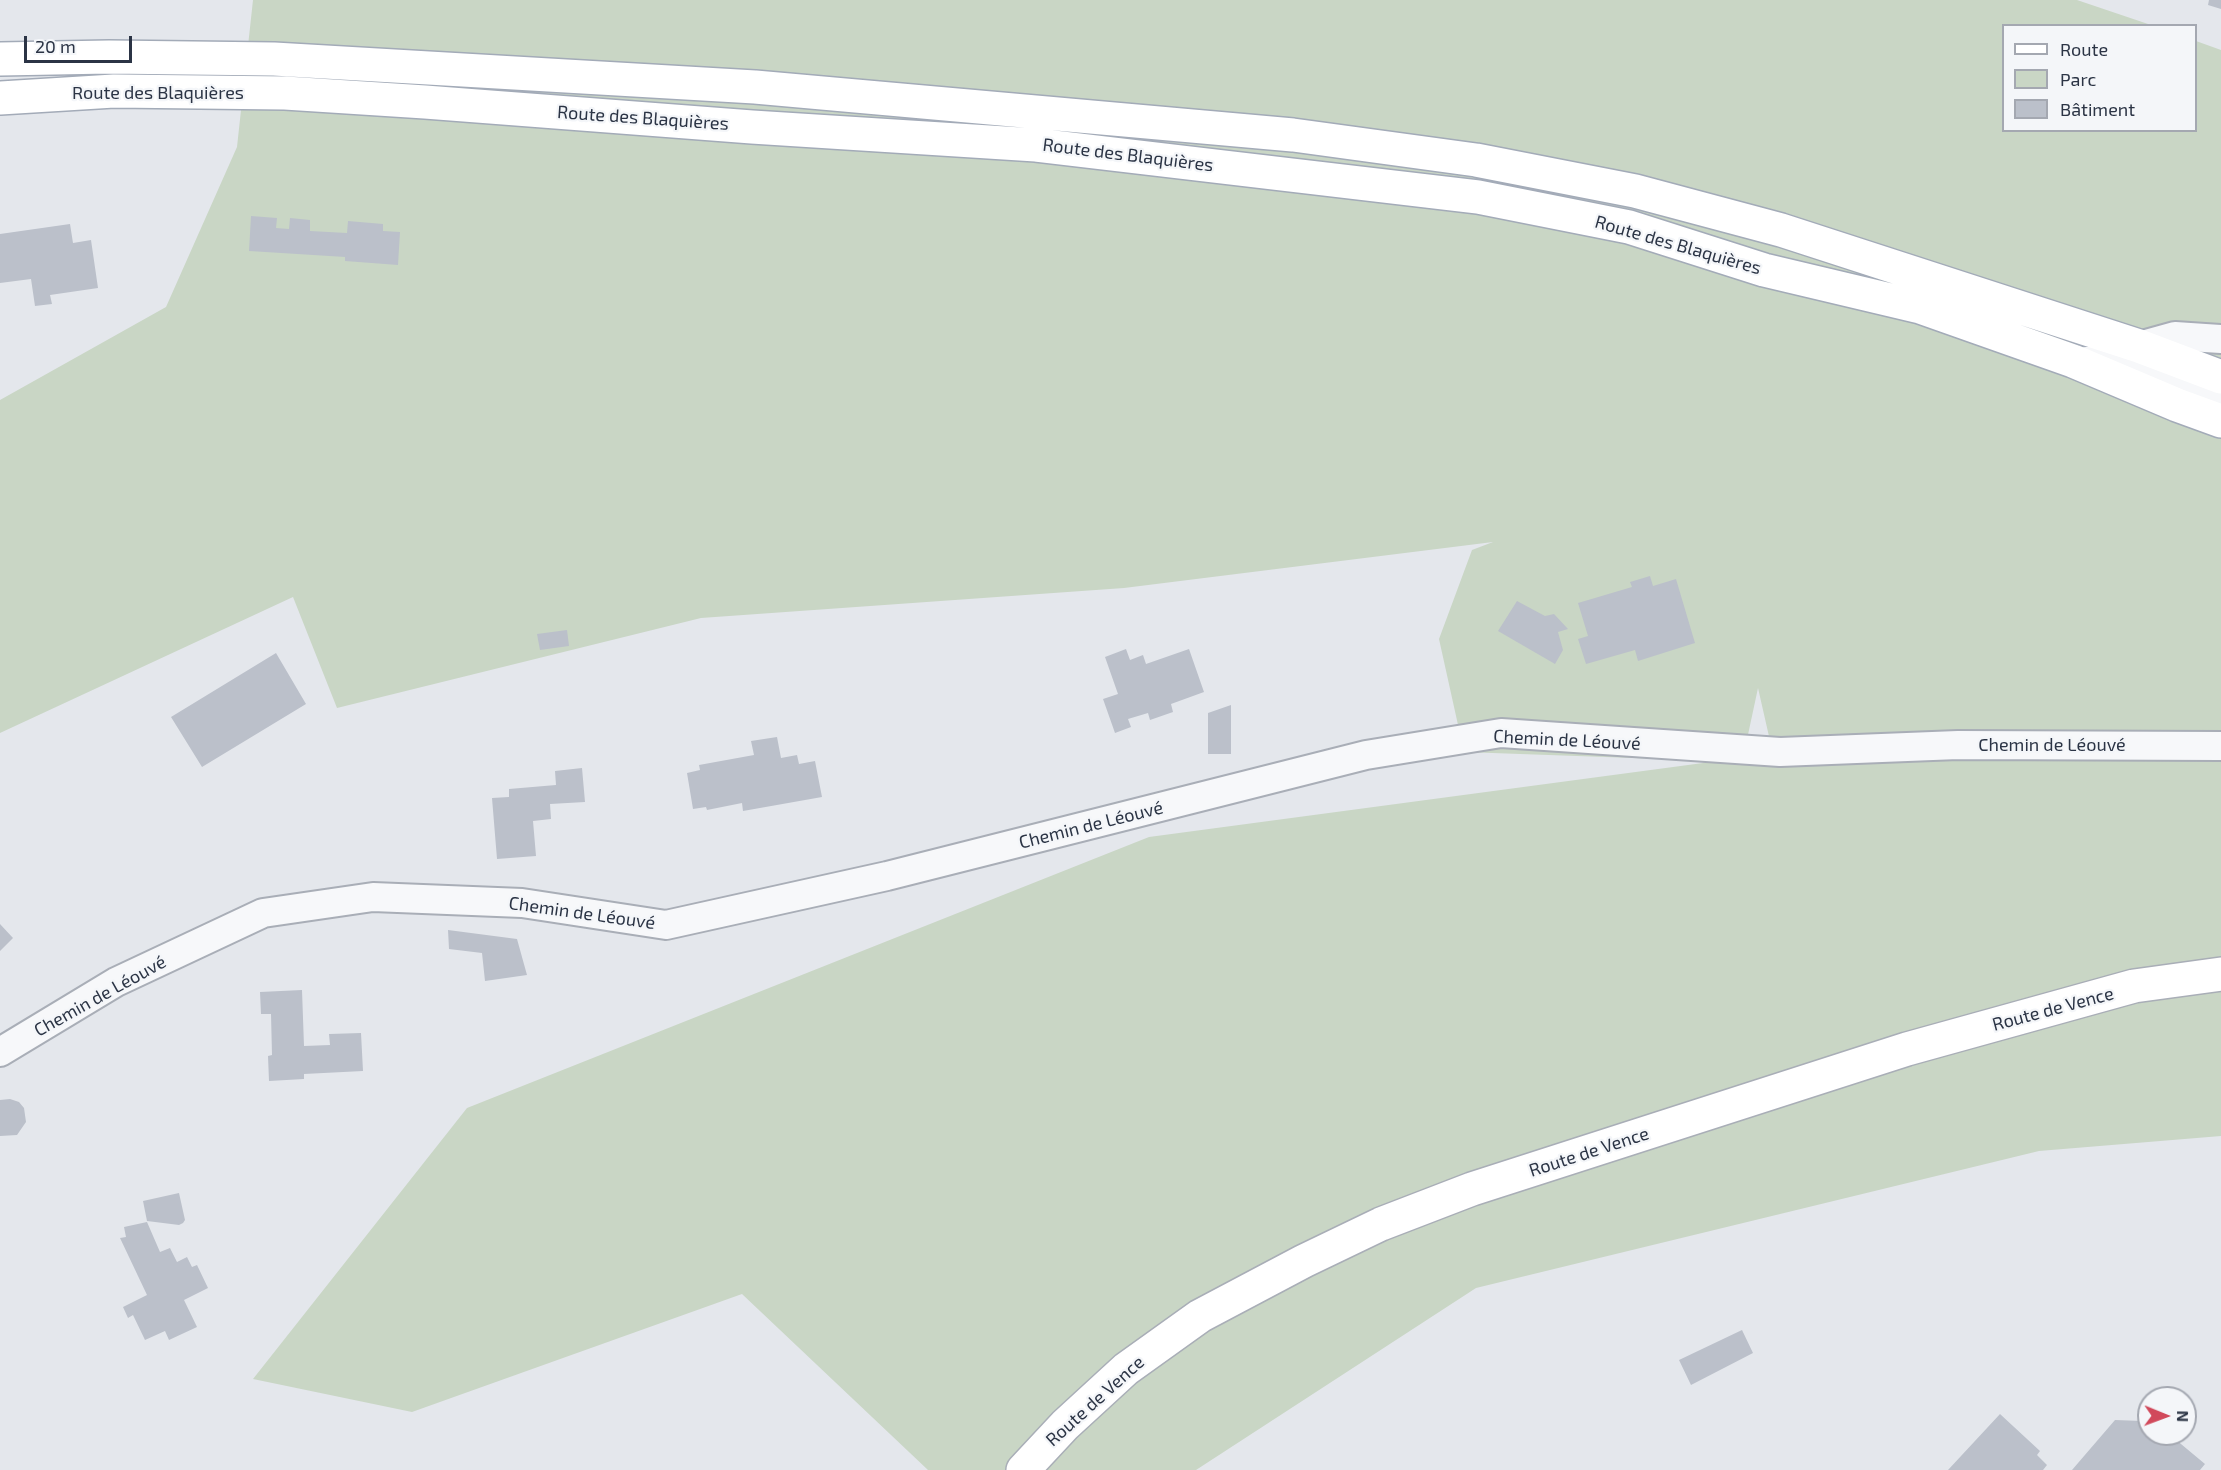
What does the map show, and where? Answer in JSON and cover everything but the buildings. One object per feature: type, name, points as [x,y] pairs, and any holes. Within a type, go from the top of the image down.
[{"type":"main road","name":"Route des Blaquières","points":[[0,59],[109,57],[274,59],[428,66],[766,88],[1036,110],[1304,136],[1476,160],[1635,191],[1781,230],[2139,346],[2219,376]]},
{"type":"main road","name":"Route des Blaquières","points":[[0,98],[114,91],[285,93],[425,102],[752,127],[1036,145],[1478,197],[1629,227],[1764,270],[1920,307],[2073,361],[2221,421]]},
{"type":"main road","name":"Route de Vence","points":[[1023,1470],[1065,1425],[1126,1369],[1200,1316],[1304,1261],[1381,1224],[1472,1189],[1907,1049],[2134,986],[2221,974]]},
{"type":"street","points":[[2139,346],[2175,336],[2221,339]]},
{"type":"street","points":[[2073,361],[2112,360],[2195,391],[2219,376]]},
{"type":"street","name":"Chemin de Léouvé","points":[[0,1052],[116,982],[263,913],[373,897],[522,903],[666,925],[886,876],[1366,755],[1501,733],[1780,752],[1958,745],[2221,746]]},
{"type":"green space","points":[[253,0],[2077,0],[2148,24],[2002,24],[2002,132],[2197,132],[2197,41],[2221,50],[2221,1136],[2039,1151],[1476,1288],[1196,1470],[928,1470],[742,1294],[412,1412],[253,1379],[467,1108],[1149,837],[1718,761],[1464,752],[1439,639],[1472,550],[1493,542],[1124,588],[701,618],[337,708],[293,597],[0,733],[0,400],[166,307],[237,147]],"holes":[[[1758,688],[1773,754],[1743,758]]]}]
